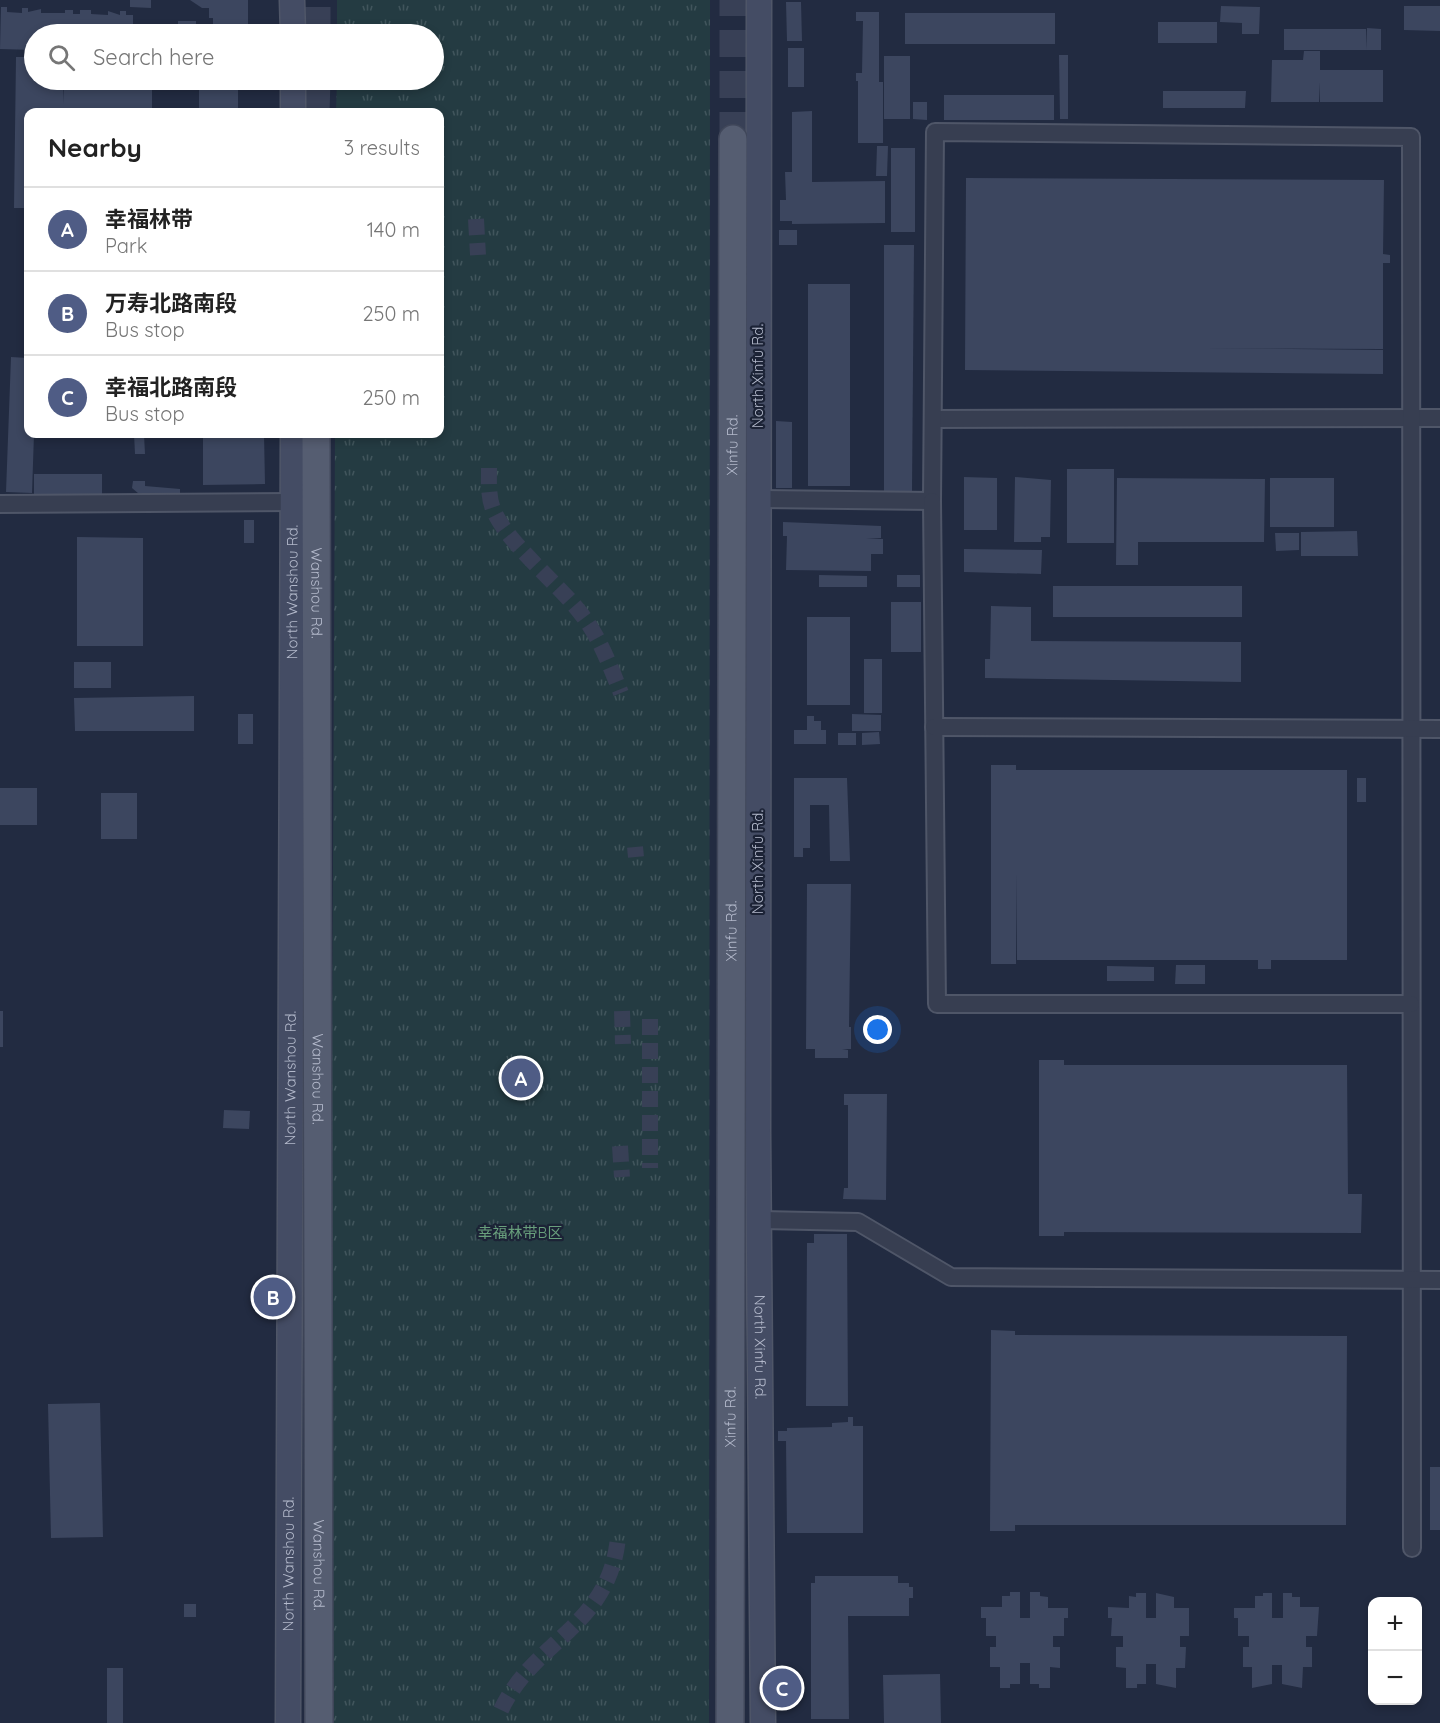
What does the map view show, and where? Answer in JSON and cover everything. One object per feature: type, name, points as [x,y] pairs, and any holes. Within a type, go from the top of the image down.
[{"type":"main road","points":[[292,0],[293,24]]},
{"type":"main road","name":"North Xinfu Rd.","points":[[759,0],[759,1220],[763,1723]]},
{"type":"main road","points":[[293,90],[293,108]]},
{"type":"main road","name":"Xinfu Rd.","points":[[730,1723],[733,139]]},
{"type":"main road","name":"North Wanshou Rd.","points":[[288,1723],[293,438]]},
{"type":"main road","name":"Wanshou Rd.","points":[[316,438],[319,1723]]},
{"type":"street","points":[[1411,1004],[937,1004],[932,501],[935,132],[1411,137],[1412,1548]]},
{"type":"street","points":[[933,419],[1440,418]]},
{"type":"street","points":[[758,498],[932,501]]},
{"type":"street","points":[[0,504],[293,502]]},
{"type":"street","points":[[934,727],[1440,729]]},
{"type":"street","points":[[759,1220],[858,1222],[951,1277],[1440,1280]]},
{"type":"green space","name":"幸福林带B区","points":[[337,0],[710,0],[709,1723],[329,1723],[335,438],[444,438],[444,108],[336,108],[337,90],[444,90],[444,24],[337,24]]},
{"type":"building","points":[[130,0],[151,0],[151,8],[130,7]]},
{"type":"building","points":[[190,0],[248,0],[248,24],[213,24],[213,18],[209,18],[209,8],[202,8]]},
{"type":"building","points":[[786,2],[801,2],[802,41],[787,41]]},
{"type":"building","points":[[1221,6],[1260,7],[1259,34],[1242,34],[1242,23],[1220,22]]},
{"type":"building","points":[[1404,6],[1440,6],[1440,31],[1404,30]]},
{"type":"building","points":[[1,7],[7,7],[7,12],[22,13],[22,8],[28,8],[28,12],[41,9],[41,13],[65,13],[65,10],[73,10],[73,14],[80,14],[80,10],[91,10],[91,14],[108,15],[108,11],[120,15],[120,11],[126,11],[126,15],[133,15],[133,24],[24,24],[24,50],[0,49]]},
{"type":"building","points":[[856,12],[879,12],[879,82],[883,82],[883,143],[858,143],[856,73],[862,73],[863,21],[856,21]]},
{"type":"building","points":[[905,13],[1055,13],[1055,44],[905,44]]},
{"type":"building","points":[[178,21],[196,21],[196,24],[178,24]]},
{"type":"building","points":[[1158,22],[1217,22],[1217,43],[1158,43]]},
{"type":"building","points":[[1367,28],[1381,29],[1381,50],[1366,50]]},
{"type":"building","points":[[1284,29],[1366,29],[1366,50],[1284,50]]},
{"type":"building","points":[[788,48],[804,48],[804,87],[788,87]]},
{"type":"building","points":[[1304,51],[1320,51],[1320,70],[1383,70],[1383,102],[1320,102],[1320,82],[1319,102],[1271,102],[1272,60],[1303,60]]},
{"type":"building","points":[[1059,55],[1068,55],[1068,119],[1060,119]]},
{"type":"building","points":[[884,56],[910,56],[910,119],[884,119]]},
{"type":"building","points":[[16,57],[24,57],[24,90],[63,90],[63,104],[64,90],[152,90],[152,108],[24,108],[24,208],[14,208]]},
{"type":"building","points":[[199,90],[238,90],[238,108],[199,108]]},
{"type":"building","points":[[1163,91],[1246,91],[1245,108],[1163,108]]},
{"type":"building","points":[[944,95],[1054,95],[1054,120],[944,120]]},
{"type":"building","points":[[913,102],[927,102],[927,120],[913,119]]},
{"type":"building","points":[[812,111],[812,182],[885,181],[885,223],[792,224],[792,221],[780,221],[780,200],[786,200],[785,172],[792,172],[792,112]]},
{"type":"building","points":[[877,146],[888,146],[887,176],[876,176]]},
{"type":"building","points":[[891,148],[915,148],[915,232],[891,232]]},
{"type":"building","points":[[966,178],[1384,180],[1383,254],[1390,255],[1390,263],[1383,263],[1383,349],[1199,348],[1383,350],[1383,374],[965,370]]},
{"type":"building","points":[[779,230],[797,230],[797,245],[779,245]]},
{"type":"building","points":[[884,245],[914,245],[912,492],[884,492]]},
{"type":"building","points":[[808,284],[850,284],[850,486],[808,486]]},
{"type":"building","points":[[11,357],[24,358],[24,438],[34,438],[32,493],[6,492]]},
{"type":"building","points":[[776,421],[792,422],[792,488],[776,488]]},
{"type":"building","points":[[134,438],[144,438],[145,454],[135,454]]},
{"type":"building","points":[[203,438],[264,438],[265,484],[203,485]]},
{"type":"building","points":[[1067,469],[1114,469],[1114,543],[1067,543]]},
{"type":"building","points":[[34,474],[102,474],[102,499],[34,499]]},
{"type":"building","points":[[964,477],[997,478],[997,530],[964,530]]},
{"type":"building","points":[[1015,477],[1051,480],[1050,537],[1041,537],[1041,542],[1014,542]]},
{"type":"building","points":[[1117,478],[1265,479],[1264,542],[1138,542],[1138,565],[1116,565]]},
{"type":"building","points":[[1270,478],[1334,478],[1334,527],[1270,527]]},
{"type":"building","points":[[133,481],[145,481],[145,486],[180,489],[180,497],[145,499],[132,488]]},
{"type":"building","points":[[244,520],[254,520],[254,543],[244,543]]},
{"type":"building","points":[[783,522],[881,526],[881,538],[866,539],[883,539],[883,554],[871,554],[871,571],[786,570],[787,536],[783,536]]},
{"type":"building","points":[[1357,531],[1358,556],[1301,556],[1301,532]]},
{"type":"building","points":[[1275,533],[1299,533],[1299,550],[1276,551]]},
{"type":"building","points":[[77,537],[143,538],[143,646],[77,646]]},
{"type":"building","points":[[964,549],[1042,550],[1041,574],[964,572]]},
{"type":"building","points":[[819,575],[867,576],[867,587],[819,587]]},
{"type":"building","points":[[897,575],[920,575],[920,587],[897,587]]},
{"type":"building","points":[[1053,586],[1242,586],[1242,617],[1053,617]]},
{"type":"building","points":[[891,602],[921,602],[921,652],[891,652]]},
{"type":"building","points":[[991,606],[1031,607],[1031,641],[1241,642],[1241,682],[985,678],[985,659],[990,659]]},
{"type":"building","points":[[807,617],[850,617],[850,705],[807,705]]},
{"type":"building","points":[[864,659],[882,659],[882,713],[864,713]]},
{"type":"building","points":[[74,662],[111,662],[111,688],[74,688]]},
{"type":"building","points":[[194,696],[194,731],[75,731],[74,698]]},
{"type":"building","points":[[238,714],[253,714],[253,744],[238,744]]},
{"type":"building","points":[[852,714],[881,715],[881,731],[852,731]]},
{"type":"building","points":[[807,716],[814,716],[814,721],[821,721],[821,730],[826,730],[826,744],[794,744],[794,730],[807,730]]},
{"type":"building","points":[[879,732],[880,744],[862,745],[862,733]]},
{"type":"building","points":[[838,733],[856,733],[856,745],[838,745]]},
{"type":"building","points":[[991,765],[1016,765],[1016,770],[1347,770],[1347,960],[1271,960],[1271,969],[1258,969],[1258,960],[1017,960],[1016,873],[1016,964],[991,964]]},
{"type":"building","points":[[794,778],[847,778],[850,861],[830,861],[829,805],[810,805],[810,848],[803,848],[803,857],[794,857]]},
{"type":"building","points":[[1357,778],[1366,778],[1366,802],[1357,802]]},
{"type":"building","points":[[0,788],[37,788],[37,825],[0,825]]},
{"type":"building","points":[[101,793],[137,793],[137,839],[101,839]]},
{"type":"building","points":[[807,884],[851,884],[849,1027],[851,1027],[851,1049],[842,1049],[848,1050],[848,1058],[815,1058],[815,1049],[806,1049]]},
{"type":"building","points":[[1176,965],[1205,965],[1205,984],[1175,984]]},
{"type":"building","points":[[1107,966],[1154,967],[1154,981],[1107,981]]},
{"type":"building","points":[[0,1011],[3,1011],[3,1047],[0,1047]]},
{"type":"building","points":[[1039,1060],[1064,1060],[1064,1065],[1347,1065],[1348,1194],[1362,1194],[1361,1233],[1064,1232],[1064,1236],[1039,1236]]},
{"type":"building","points":[[844,1094],[887,1094],[886,1200],[843,1199],[844,1188],[848,1188],[848,1105],[844,1105]]},
{"type":"building","points":[[224,1110],[250,1111],[249,1129],[223,1128]]},
{"type":"building","points":[[814,1234],[847,1234],[848,1406],[806,1406],[807,1243],[814,1243]]},
{"type":"building","points":[[991,1330],[1015,1331],[1015,1335],[1347,1336],[1346,1525],[1015,1525],[1015,1531],[990,1531]]},
{"type":"building","points":[[100,1403],[103,1537],[51,1538],[48,1404]]},
{"type":"building","points":[[848,1417],[853,1417],[853,1426],[863,1426],[863,1533],[787,1533],[786,1441],[778,1441],[778,1431],[787,1431],[787,1428],[832,1427],[832,1423],[848,1422]]},
{"type":"building","points":[[1430,1467],[1440,1467],[1440,1530],[1430,1530]]},
{"type":"building","points":[[815,1576],[898,1576],[898,1583],[909,1583],[909,1587],[913,1587],[913,1598],[909,1598],[909,1616],[848,1616],[849,1719],[811,1719],[811,1583],[815,1583]]},
{"type":"building","points":[[1010,1592],[1020,1592],[1020,1618],[1030,1618],[1030,1592],[1040,1592],[1040,1596],[1048,1597],[1048,1608],[1068,1608],[1068,1618],[1064,1618],[1064,1636],[1053,1636],[1053,1647],[1060,1647],[1060,1668],[1050,1667],[1050,1688],[1039,1688],[1039,1684],[1030,1684],[1030,1663],[1020,1663],[1020,1684],[1010,1684],[1010,1688],[1000,1688],[1000,1667],[990,1667],[990,1647],[996,1647],[996,1636],[986,1636],[986,1618],[981,1618],[981,1607],[1002,1607],[1002,1596],[1010,1596]]},
{"type":"building","points":[[1136,1593],[1146,1593],[1146,1618],[1156,1618],[1156,1593],[1174,1597],[1174,1608],[1189,1608],[1189,1636],[1180,1636],[1180,1647],[1186,1647],[1185,1668],[1176,1668],[1176,1688],[1156,1684],[1156,1664],[1146,1664],[1146,1684],[1137,1684],[1137,1688],[1126,1688],[1126,1668],[1116,1667],[1116,1647],[1123,1647],[1123,1636],[1111,1636],[1112,1618],[1108,1618],[1108,1607],[1129,1608],[1129,1596],[1136,1597]]},
{"type":"building","points":[[1263,1593],[1272,1593],[1272,1618],[1283,1618],[1283,1593],[1292,1593],[1292,1597],[1300,1597],[1300,1607],[1319,1607],[1317,1636],[1306,1636],[1306,1647],[1312,1647],[1312,1667],[1303,1667],[1302,1688],[1282,1684],[1282,1665],[1272,1665],[1272,1684],[1252,1688],[1252,1667],[1243,1667],[1243,1647],[1249,1647],[1249,1636],[1238,1636],[1238,1618],[1234,1618],[1234,1608],[1255,1608],[1255,1596],[1263,1596]]},
{"type":"building","points":[[184,1604],[196,1604],[196,1617],[184,1617]]},
{"type":"building","points":[[107,1668],[123,1668],[123,1723],[107,1723]]},
{"type":"building","points":[[940,1674],[941,1723],[884,1723],[883,1675]]},
{"type":"tunnel","points":[[317,0],[317,24]]},
{"type":"tunnel","points":[[733,0],[733,139]]},
{"type":"tunnel","points":[[316,108],[317,90]]},
{"type":"tunnel","points":[[476,219],[478,255]]},
{"type":"tunnel","points":[[489,468],[490,499],[499,522],[588,624],[604,652],[621,693]]},
{"type":"tunnel","points":[[635,847],[636,857]]},
{"type":"tunnel","points":[[622,1011],[623,1044]]},
{"type":"tunnel","points":[[650,1019],[650,1168]]},
{"type":"tunnel","points":[[620,1146],[622,1177]]},
{"type":"tunnel","points":[[501,1710],[515,1686],[532,1666],[569,1631],[601,1592],[612,1567],[618,1537]]},
{"type":"place","name":"幸福林带","points":[[521,1078]]},
{"type":"place","name":"万寿北路南段","points":[[273,1297]]},
{"type":"place","name":"幸福北路南段","points":[[782,1688]]}]
